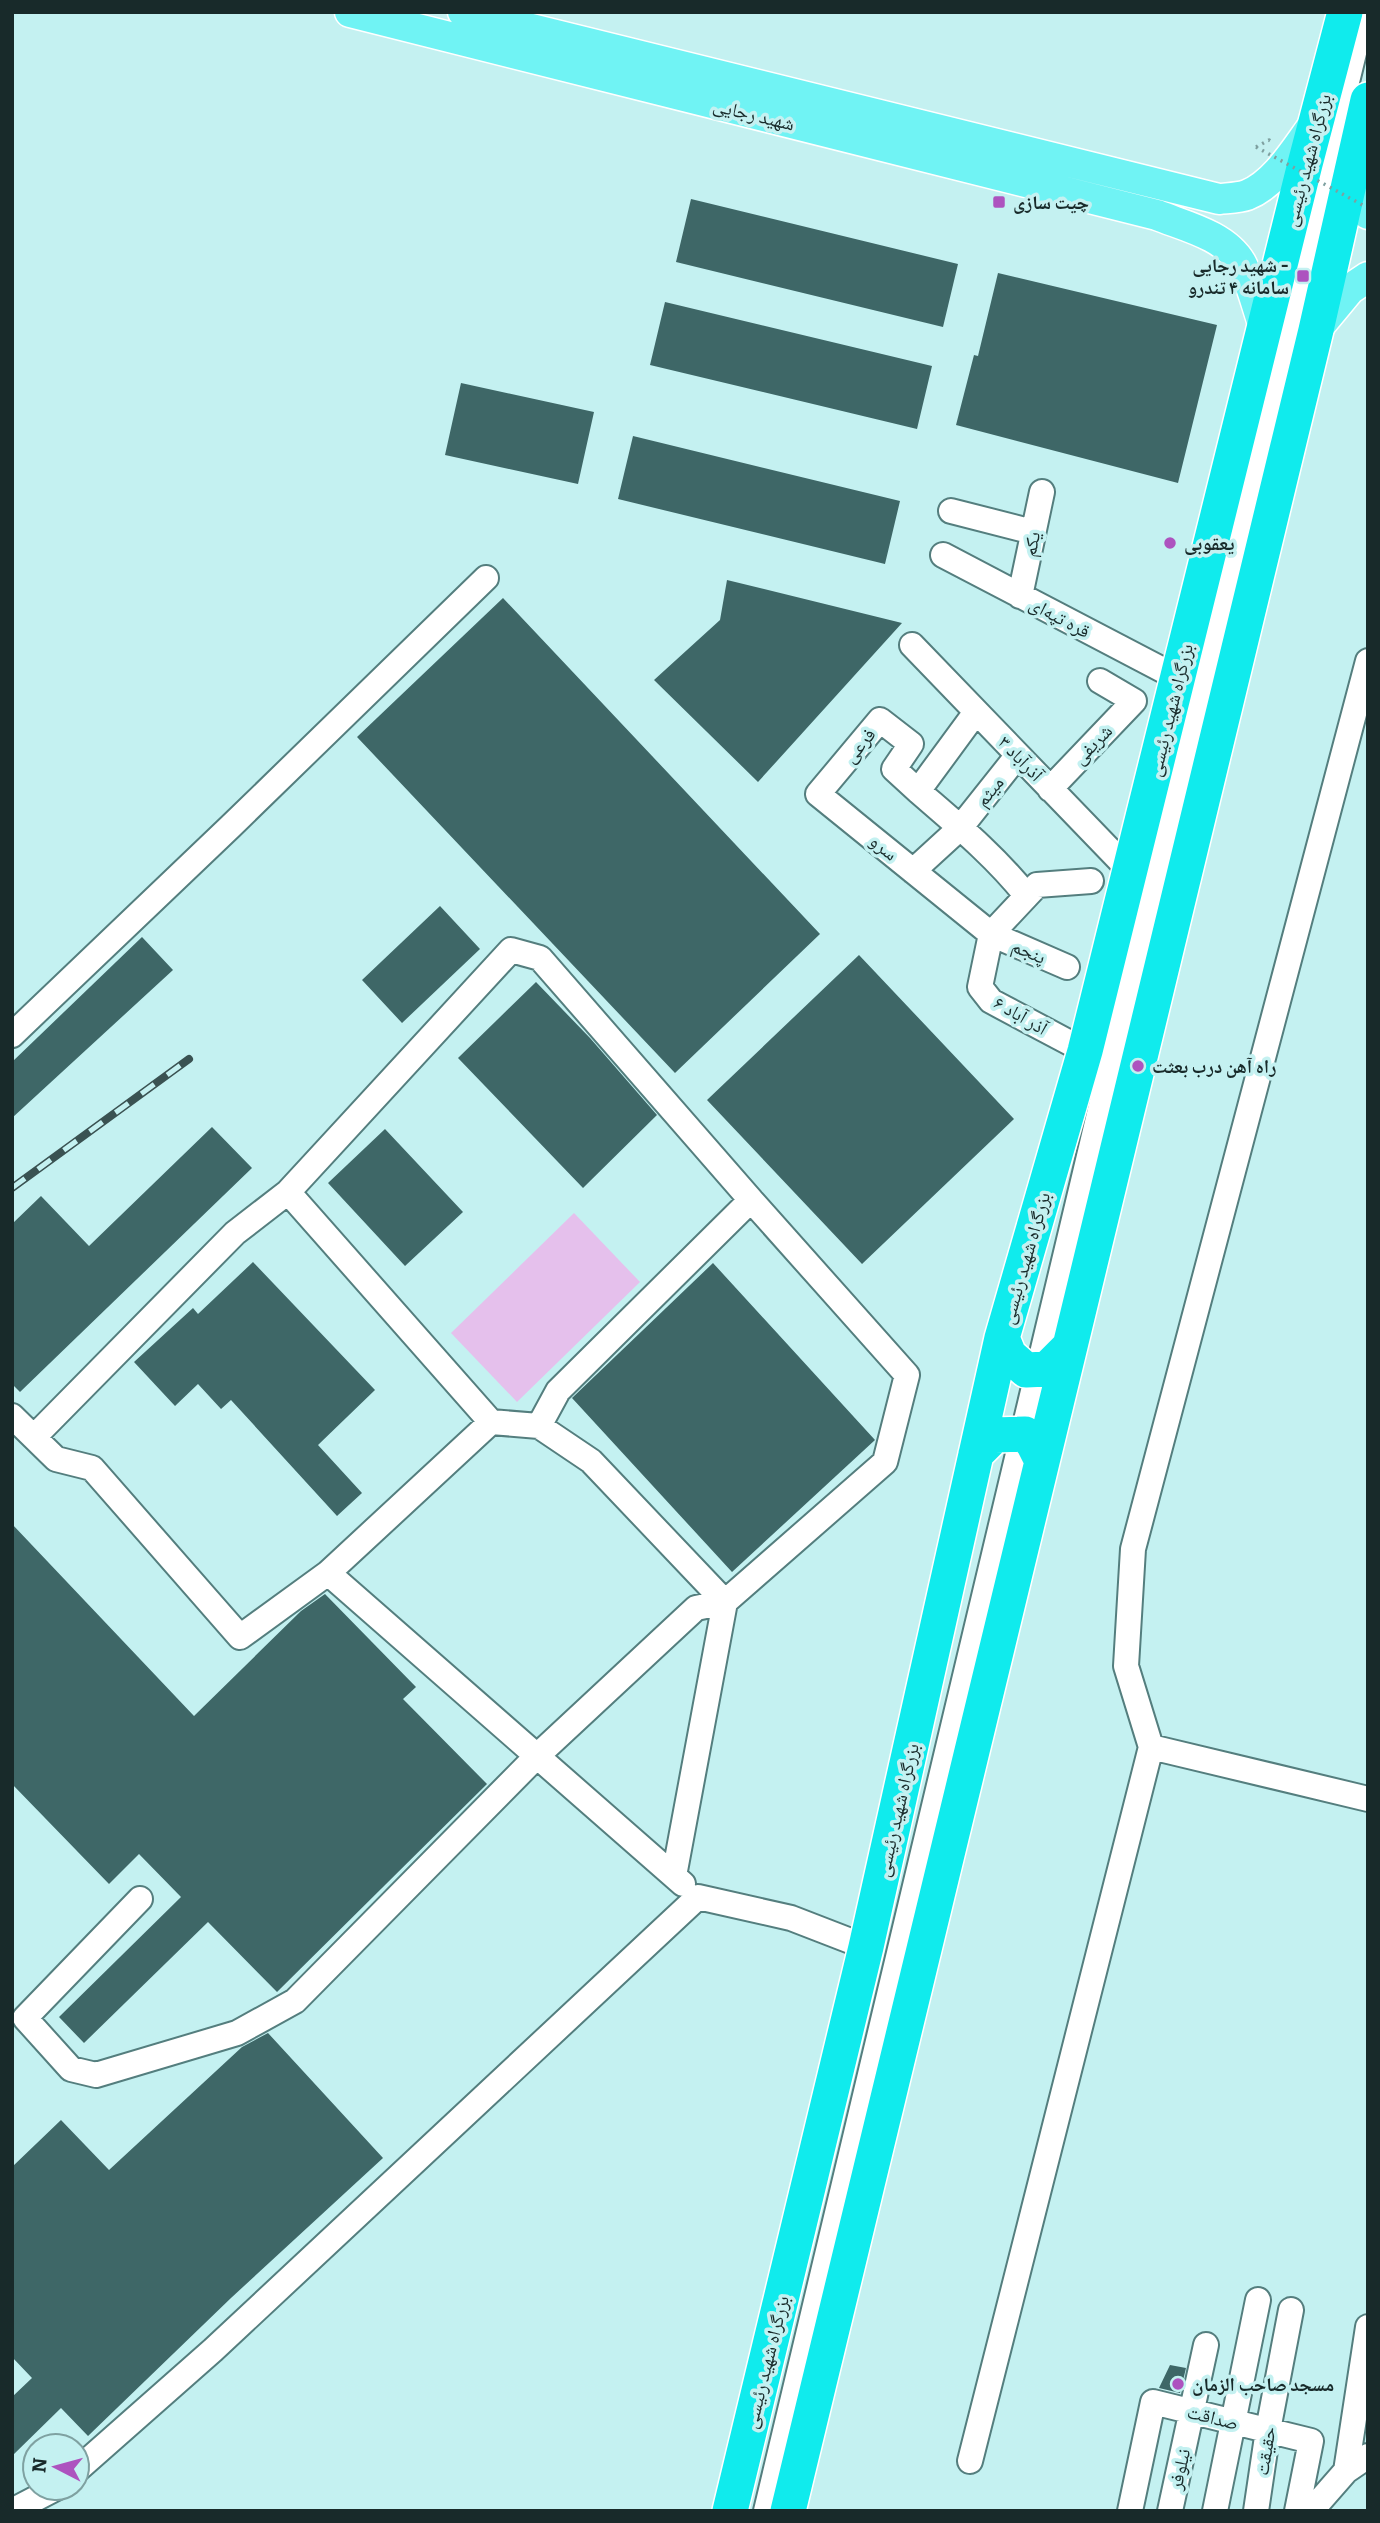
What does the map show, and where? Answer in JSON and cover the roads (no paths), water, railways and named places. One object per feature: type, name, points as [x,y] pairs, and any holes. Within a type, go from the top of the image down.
[{"type":"highway","points":[[1319,119],[1331,12]]},
{"type":"highway","name":"بزرگراه شهید رئیسی","points":[[730,2511],[866,1947],[1002,1338],[1085,1051],[1345,12]]},
{"type":"highway","points":[[788,2511],[1316,330],[1368,100]]},
{"type":"highway","points":[[1355,155],[1368,122]]},
{"type":"highway","points":[[1002,1338],[1009,1355],[1026,1370],[1047,1369],[1068,1348]]},
{"type":"highway","points":[[976,1454],[995,1435],[1024,1434],[1041,1459]]},
{"type":"main road","name":"شهید رجایی","points":[[350,12],[1157,215],[1211,237],[1224,245],[1240,261],[1265,329]]},
{"type":"main road","name":"شهید رجایی","points":[[463,12],[1219,199],[1245,196],[1259,189],[1283,145],[1319,119]]},
{"type":"main road","points":[[1355,155],[1368,214]]},
{"type":"main road","points":[[1316,330],[1350,289],[1368,277]]},
{"type":"street","points":[[766,2511],[1364,12]]},
{"type":"street","name":"یکم","points":[[1020,596],[1042,492]]},
{"type":"street","points":[[951,511],[1033,532]]},
{"type":"street","name":"قره تپه‌ای","points":[[943,555],[1178,678]]},
{"type":"street","points":[[12,1035],[486,578]]},
{"type":"street","name":"۳ آذرآباد","points":[[912,645],[976,712],[1002,724],[1018,755],[1130,872]]},
{"type":"street","points":[[970,2461],[1151,1747],[1126,1666],[1133,1549],[1368,661]]},
{"type":"street","name":"شریفی","points":[[1050,789],[1134,701],[1100,681]]},
{"type":"street","points":[[976,712],[918,791],[1004,868],[1026,895]]},
{"type":"street","name":"فرعی","points":[[818,794],[880,720],[911,744],[894,769],[918,791]]},
{"type":"street","name":"میثم","points":[[913,871],[960,828],[1018,755]]},
{"type":"street","name":"سرو","points":[[818,794],[990,934]]},
{"type":"street","points":[[990,934],[1037,885],[1091,881]]},
{"type":"street","name":"آذر آباد ۶","points":[[990,934],[980,987],[991,1001],[1085,1051]]},
{"type":"street","name":"پنجم","points":[[990,934],[1067,967]]},
{"type":"street","points":[[34,1437],[235,1233],[288,1192],[511,950],[540,958],[907,1375],[885,1462],[725,1602],[696,1608],[537,1756],[295,2001],[237,2034],[96,2075],[71,2069],[25,2018],[140,1899]]},
{"type":"street","points":[[288,1192],[491,1422],[539,1426],[591,1461],[725,1602]]},
{"type":"street","points":[[539,1426],[558,1391],[751,1200]]},
{"type":"street","points":[[12,1416],[56,1459],[92,1468],[240,1637],[328,1573],[491,1422]]},
{"type":"street","points":[[328,1573],[698,1898],[791,1919],[866,1947]]},
{"type":"street","points":[[674,1876],[725,1602]]},
{"type":"street","points":[[1151,1747],[1368,1798]]},
{"type":"street","points":[[91,2458],[223,2340],[698,1898]]},
{"type":"street","points":[[1215,2511],[1258,2300]]},
{"type":"street","name":"حقیقت","points":[[1256,2511],[1291,2310]]},
{"type":"street","points":[[1346,2471],[1368,2328]]},
{"type":"street","name":"نیلوفر","points":[[1170,2511],[1206,2345]]},
{"type":"street","name":"صداقت","points":[[1129,2511],[1153,2402],[1311,2441],[1297,2511]]},
{"type":"street","points":[[1311,2511],[1346,2471],[1368,2456]]},
{"type":"street","points":[[12,2511],[29,2502]]},
{"type":"railway","points":[[12,1188],[189,1059]]},
{"type":"place","name":"چیت سازی","points":[[999,202]]},
{"type":"place","name":"شهید رجایی - سامانه ۴ تندرو","points":[[1303,276]]},
{"type":"place","name":"یعقوبی","points":[[1170,543]]},
{"type":"place","name":"راه آهن درب بعثت","points":[[1138,1066]]},
{"type":"place","name":"مسجد صاحب الزمان","points":[[1178,2384]]}]
